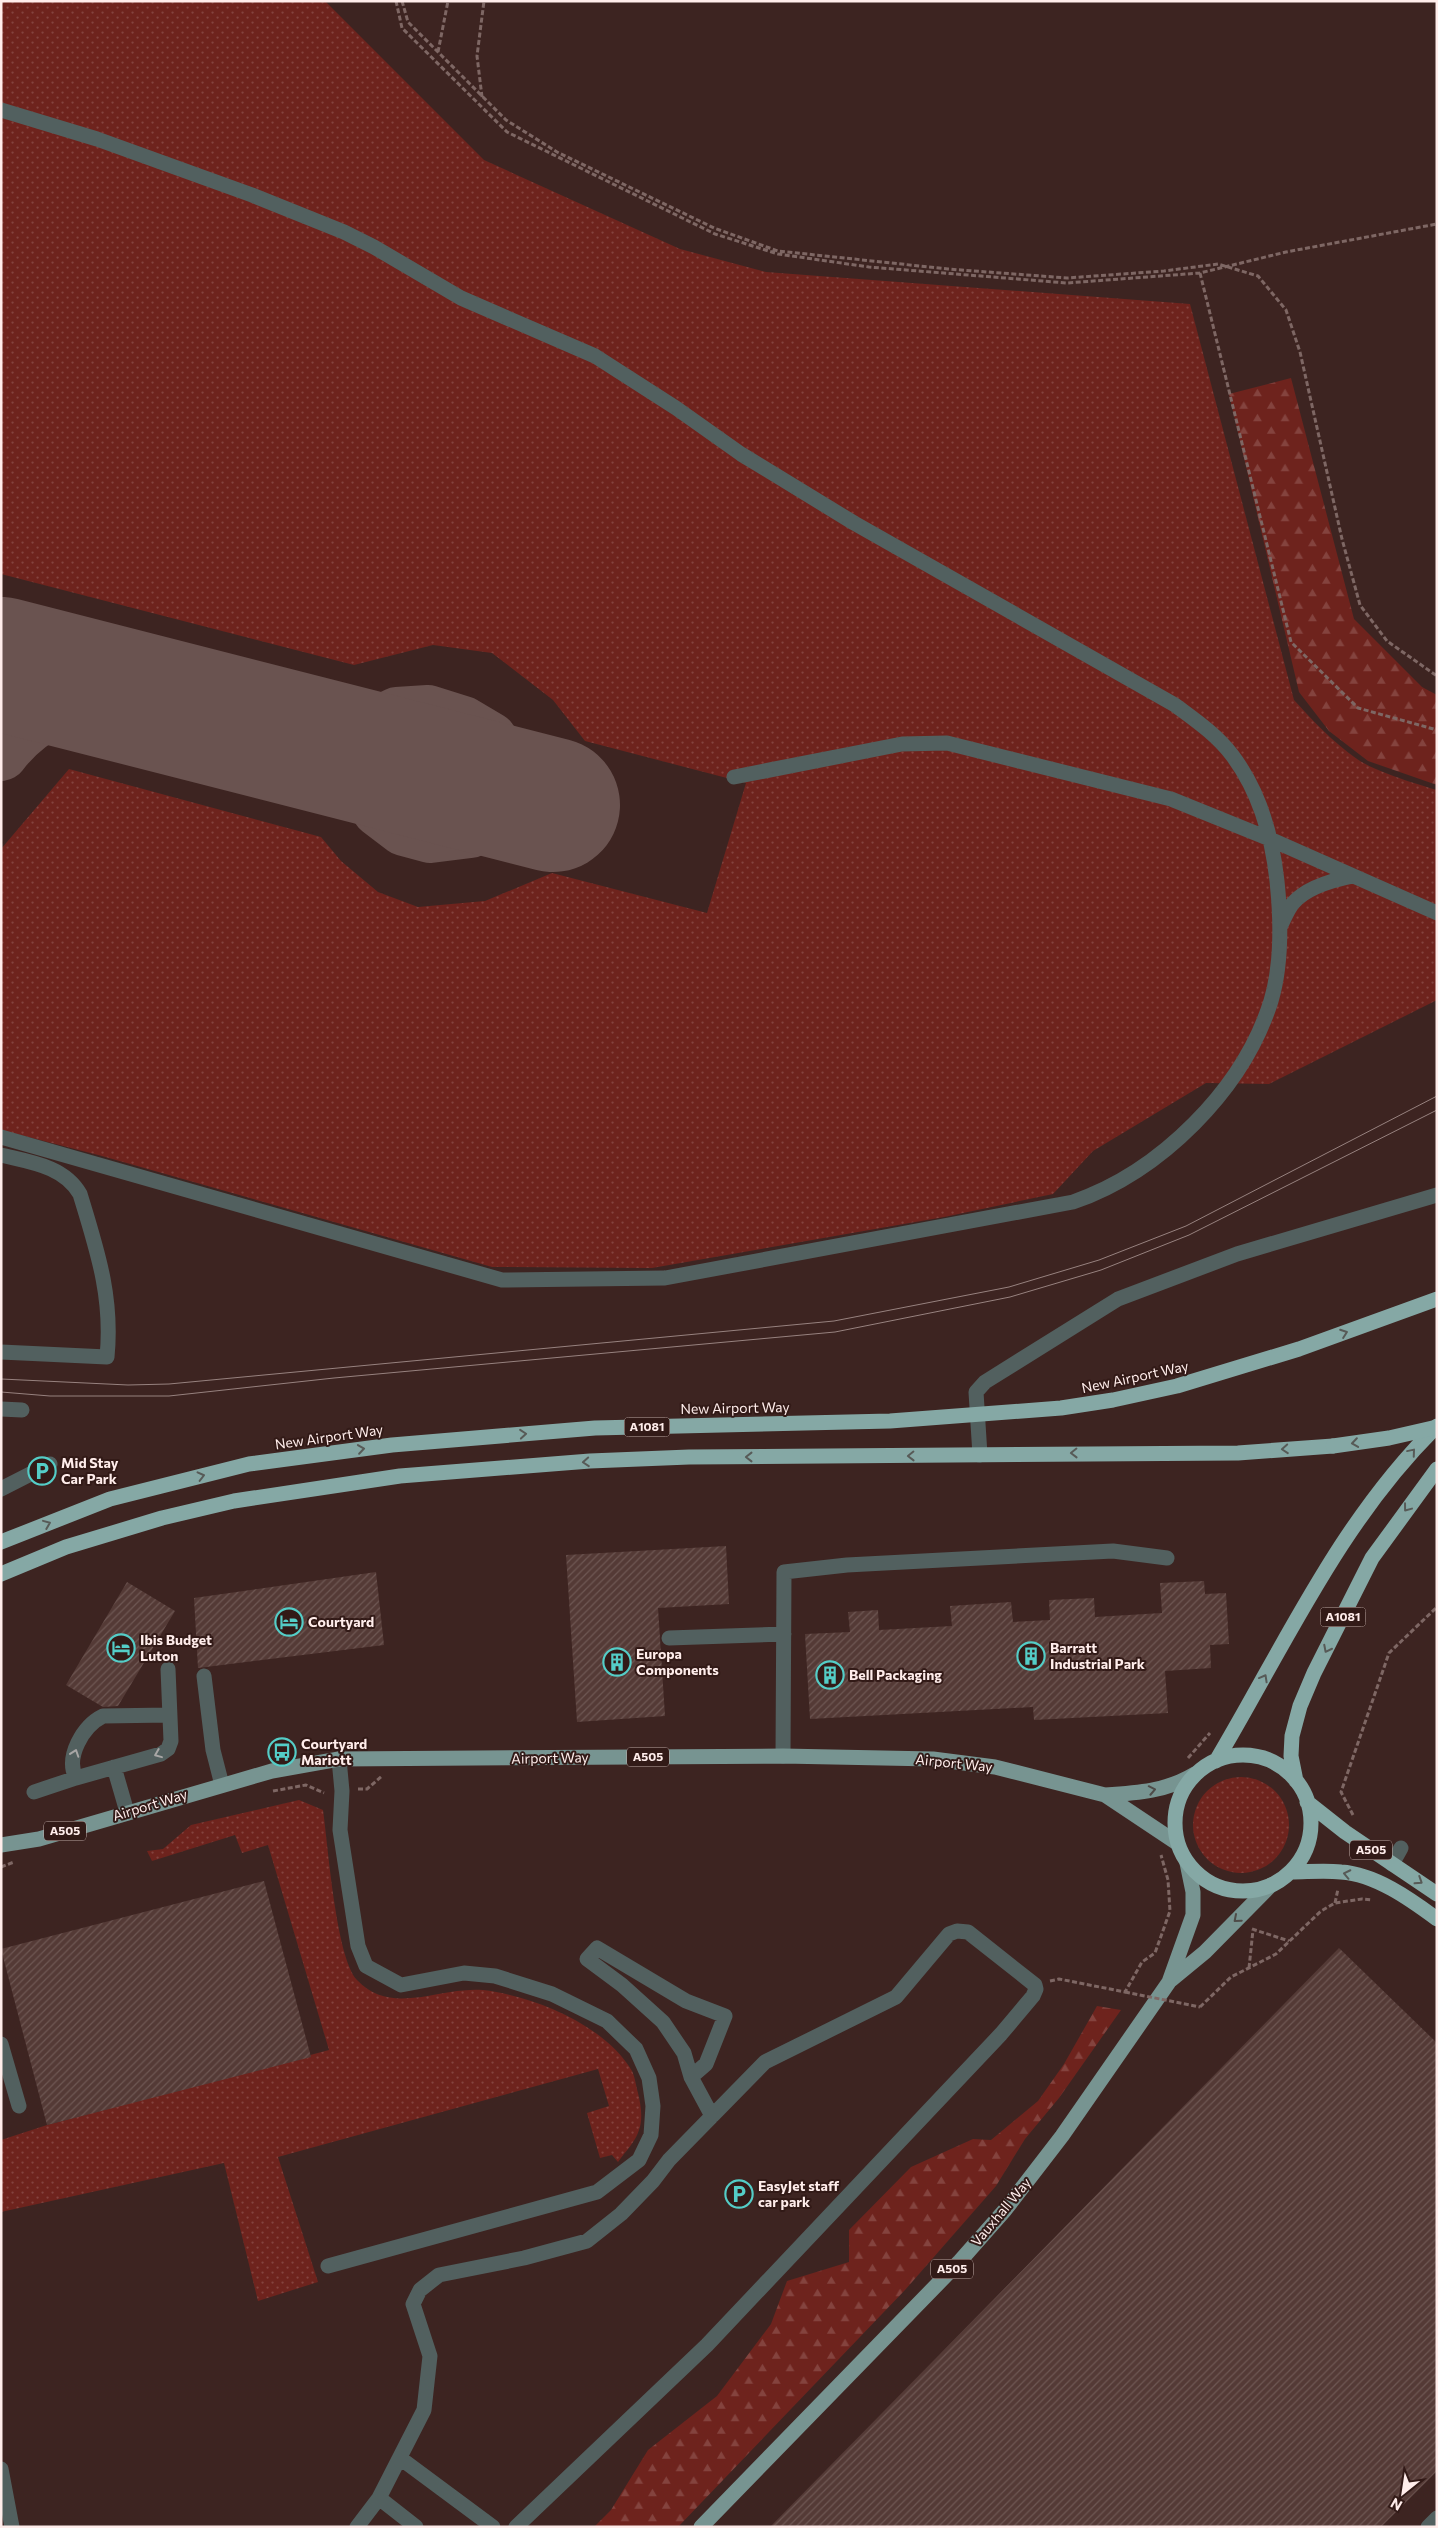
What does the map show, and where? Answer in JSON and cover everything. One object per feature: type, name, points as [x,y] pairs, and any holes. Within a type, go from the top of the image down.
[{"type":"highway","name":"New Airport Way","points":[[1,1542],[120,1496],[249,1464],[392,1444],[595,1428],[890,1421],[1062,1408],[1113,1400],[1177,1386],[1299,1349],[1437,1299]]},
{"type":"highway","name":"A1081","points":[[1,1574],[66,1547],[162,1518],[234,1501],[400,1476],[590,1461],[690,1457],[1238,1453],[1333,1446],[1389,1438],[1437,1427]]},
{"type":"highway","name":"A1081","points":[[1216,1761],[1330,1560],[1388,1481],[1416,1447],[1437,1427]]},
{"type":"highway","name":"A1081","points":[[1296,1781],[1291,1756],[1292,1736],[1300,1706],[1314,1673],[1372,1558],[1437,1469]]},
{"type":"highway","points":[[1237,1756],[1259,1757],[1280,1766],[1296,1781],[1307,1802],[1311,1821],[1309,1840],[1302,1857],[1291,1872],[1271,1885],[1253,1891],[1234,1891],[1216,1886],[1200,1877],[1187,1863],[1177,1843],[1174,1824],[1177,1806],[1184,1789],[1195,1774],[1216,1761],[1237,1756]]},
{"type":"highway","name":"A505","points":[[1307,1802],[1392,1864],[1437,1894]]},
{"type":"highway","name":"A505","points":[[1291,1872],[1342,1872],[1363,1877],[1381,1884],[1417,1904],[1437,1919]]},
{"type":"main road","name":"Airport Way","points":[[1,1845],[39,1839],[222,1784],[272,1771],[339,1759],[783,1756],[933,1759],[995,1767],[1105,1795],[1147,1792],[1176,1785],[1195,1774]]},
{"type":"main road","name":"Airport Way","points":[[1105,1795],[1177,1843]]},
{"type":"main road","name":"Vauxhall Way","points":[[701,2527],[960,2260],[1005,2210],[1062,2136],[1169,1982],[1193,1915],[1193,1892],[1187,1863]]},
{"type":"main road","name":"Vauxhall Way","points":[[1169,1982],[1205,1952],[1271,1885]]},
{"type":"street","points":[[1,110],[97,139],[252,195],[344,232],[374,247],[461,298],[595,356],[661,398],[742,454],[854,524],[1175,705],[1214,736],[1244,772],[1262,810],[1270,839],[1278,891],[1279,928],[1277,961],[1271,1001],[1255,1036],[1230,1079],[1204,1113],[1169,1149],[1153,1161],[1103,1190],[1073,1202],[665,1278],[502,1280],[1,1137]]},
{"type":"street","points":[[734,777],[902,744],[947,743],[1170,799],[1270,839],[1437,913]]},
{"type":"street","points":[[1279,928],[1294,903],[1311,890],[1334,880],[1353,876]]},
{"type":"street","points":[[1,1155],[58,1171],[74,1184],[80,1194],[100,1264],[110,1327],[107,1357],[1,1352]]},
{"type":"street","points":[[980,1455],[976,1392],[985,1382],[1118,1299],[1237,1254],[1437,1195]]},
{"type":"street","points":[[1,1409],[22,1410]]},
{"type":"street","points":[[1,1488],[50,1464]]},
{"type":"street","points":[[783,1756],[784,1572],[847,1565],[1113,1551],[1167,1558]]},
{"type":"street","points":[[669,1638],[784,1634]]},
{"type":"street","points":[[34,1792],[161,1754],[168,1750],[171,1741],[168,1669]]},
{"type":"street","points":[[204,1676],[213,1750],[222,1784]]},
{"type":"street","points":[[76,1778],[71,1769],[74,1752],[79,1741],[97,1719],[103,1716],[169,1715]]},
{"type":"street","points":[[328,2266],[597,2192],[638,2160],[652,2135],[653,2106],[649,2078],[636,2049],[607,2021],[560,1998],[495,1976],[464,1972],[401,1985],[366,1966],[358,1946],[340,1830],[342,1791],[339,1759]]},
{"type":"street","points":[[114,1767],[127,1812]]},
{"type":"street","points":[[1392,1864],[1402,1848]]},
{"type":"street","points":[[357,2527],[379,2498],[424,2410],[430,2356],[413,2304],[420,2290],[439,2275],[515,2260],[587,2240],[620,2214],[764,2062],[896,1997],[949,1934],[957,1930],[968,1932],[1035,1985],[1036,1989],[1033,1996],[1001,2034],[707,2345],[516,2527]]},
{"type":"street","points":[[691,2077],[706,2064],[725,2016],[686,2000],[597,1948],[587,1959],[622,1985],[664,2022],[684,2053],[691,2077],[712,2116]]},
{"type":"street","points":[[1,2044],[19,2106]]},
{"type":"street","points":[[400,2458],[493,2527]]},
{"type":"street","points":[[1,2468],[12,2527]]},
{"type":"street","points":[[379,2498],[416,2527]]},
{"type":"street","points":[[1428,2527],[1437,2518]]},
{"type":"path","points":[[396,1],[402,28],[507,132],[714,234],[778,254],[869,267],[1067,283],[1200,273],[1286,252],[1437,224]]},
{"type":"path","points":[[402,1],[408,22],[506,120],[557,152],[714,228],[778,251],[948,269],[1067,278],[1164,271],[1218,264],[1258,276],[1286,310],[1300,352],[1342,539],[1360,605],[1387,641],[1437,676]]},
{"type":"path","points":[[438,52],[448,1]]},
{"type":"path","points":[[483,97],[477,56],[484,1]]},
{"type":"path","points":[[1200,273],[1292,642],[1358,708],[1437,730]]},
{"type":"path","points":[[1351,1823],[1354,1818],[1341,1792],[1389,1653],[1437,1607]]},
{"type":"path","points":[[358,1789],[367,1789],[382,1775],[391,1774]]},
{"type":"path","points":[[1125,1992],[1142,1962],[1155,1953],[1170,1910],[1168,1880],[1162,1856],[1157,1850]]},
{"type":"path","points":[[1335,1903],[1340,1882]]},
{"type":"path","points":[[1035,1985],[1059,1979],[1200,2007],[1231,1977],[1276,1954],[1321,1911],[1335,1903],[1362,1899],[1380,1901]]},
{"type":"path","points":[[1248,1928],[1289,1941]]},
{"type":"path","points":[[1249,1968],[1253,1930]]},
{"type":"green space","points":[[1,1],[325,1],[484,160],[680,249],[766,272],[1190,304],[1294,700],[1340,746],[1364,764],[1407,781],[1437,790],[1437,1000],[1269,1084],[1206,1083],[1093,1151],[1053,1194],[944,1217],[652,1268],[492,1267],[102,1156],[1,1130],[1,849],[69,769],[321,837],[341,861],[378,892],[418,907],[485,901],[552,873],[707,913],[746,783],[585,741],[553,700],[492,653],[433,645],[354,665],[1,574]]},
{"type":"green space","points":[[1291,378],[1354,619],[1422,687],[1437,695],[1437,785],[1368,761],[1329,731],[1299,692],[1229,394]]},
{"type":"green space","points":[[1241,1777],[1259,1781],[1275,1791],[1285,1807],[1289,1825],[1285,1843],[1275,1859],[1259,1869],[1241,1873],[1223,1869],[1207,1859],[1197,1843],[1193,1825],[1197,1807],[1207,1791],[1223,1781]]},
{"type":"green space","points":[[299,1800],[323,1810],[338,1925],[350,1968],[357,1980],[370,1991],[385,1997],[417,1997],[467,1990],[503,1993],[545,2006],[566,2015],[586,2027],[620,2055],[633,2073],[640,2102],[641,2117],[638,2134],[630,2146],[618,2162],[612,2155],[600,2158],[587,2113],[609,2106],[598,2069],[278,2157],[318,2282],[258,2301],[224,2163],[1,2212],[1,2140],[47,2125],[329,2050],[268,1845],[242,1853],[235,1835],[152,1861],[147,1851],[163,1849],[191,1825]]},
{"type":"green space","points":[[1097,2006],[1121,2010],[1059,2098],[1025,2139],[996,2186],[905,2290],[678,2527],[594,2527],[611,2510],[648,2450],[717,2396],[771,2324],[787,2281],[849,2262],[849,2230],[911,2167],[973,2139],[991,2140],[1038,2101],[1064,2064]]},
{"type":"building","name":"Europa Components","points":[[726,1546],[729,1604],[658,1608],[665,1716],[577,1722],[566,1555]]},
{"type":"building","name":"Courtyard","points":[[376,1572],[384,1645],[198,1668],[194,1598]]},
{"type":"building","name":"Barratt Industrial Park","points":[[1204,1581],[1205,1594],[1226,1593],[1229,1644],[1210,1645],[1211,1668],[1165,1671],[1168,1713],[1034,1720],[1033,1707],[810,1719],[805,1634],[850,1632],[848,1612],[878,1610],[879,1630],[952,1626],[950,1606],[1011,1602],[1013,1622],[1050,1620],[1049,1600],[1094,1598],[1095,1617],[1162,1613],[1160,1583]]},
{"type":"building","name":"Ibis Budget Luton","points":[[127,1582],[175,1611],[118,1706],[103,1707],[66,1685]]},
{"type":"building","points":[[264,1881],[311,2057],[47,2125],[1,1949]]},
{"type":"building","points":[[1339,1948],[1437,2043],[1437,2471],[1381,2527],[770,2527]]},
{"type":"taxiway","points":[[1,754],[25,729],[53,711],[85,699],[119,694]]},
{"type":"taxiway","points":[[428,712],[463,723],[490,739],[513,772],[517,796],[496,818],[470,831],[430,836],[404,829],[379,810],[357,776],[354,754],[368,728],[397,714],[428,712]]},
{"type":"runway","points":[[1,664],[553,805]]},
{"type":"tram line","points":[[1,1379],[128,1385],[169,1384],[834,1321],[1009,1287],[1099,1260],[1186,1226],[1437,1096]]},
{"type":"tram line","points":[[1,1392],[50,1396],[169,1396],[334,1378],[835,1332],[1010,1297],[1101,1270],[1189,1235],[1437,1110]]},
{"type":"place","name":"Mid Stay Car Park","points":[[42,1471]]},
{"type":"place","name":"Courtyard","points":[[289,1622]]},
{"type":"place","name":"Ibis Budget Luton","points":[[121,1648]]},
{"type":"place","name":"Barratt Industrial Park","points":[[1031,1656]]},
{"type":"place","name":"Europa Components","points":[[617,1662]]},
{"type":"place","name":"Bell Packaging","points":[[830,1675]]},
{"type":"place","name":"Courtyard Mariott","points":[[282,1752]]},
{"type":"place","name":"EasyJet staff car park","points":[[739,2194]]}]
